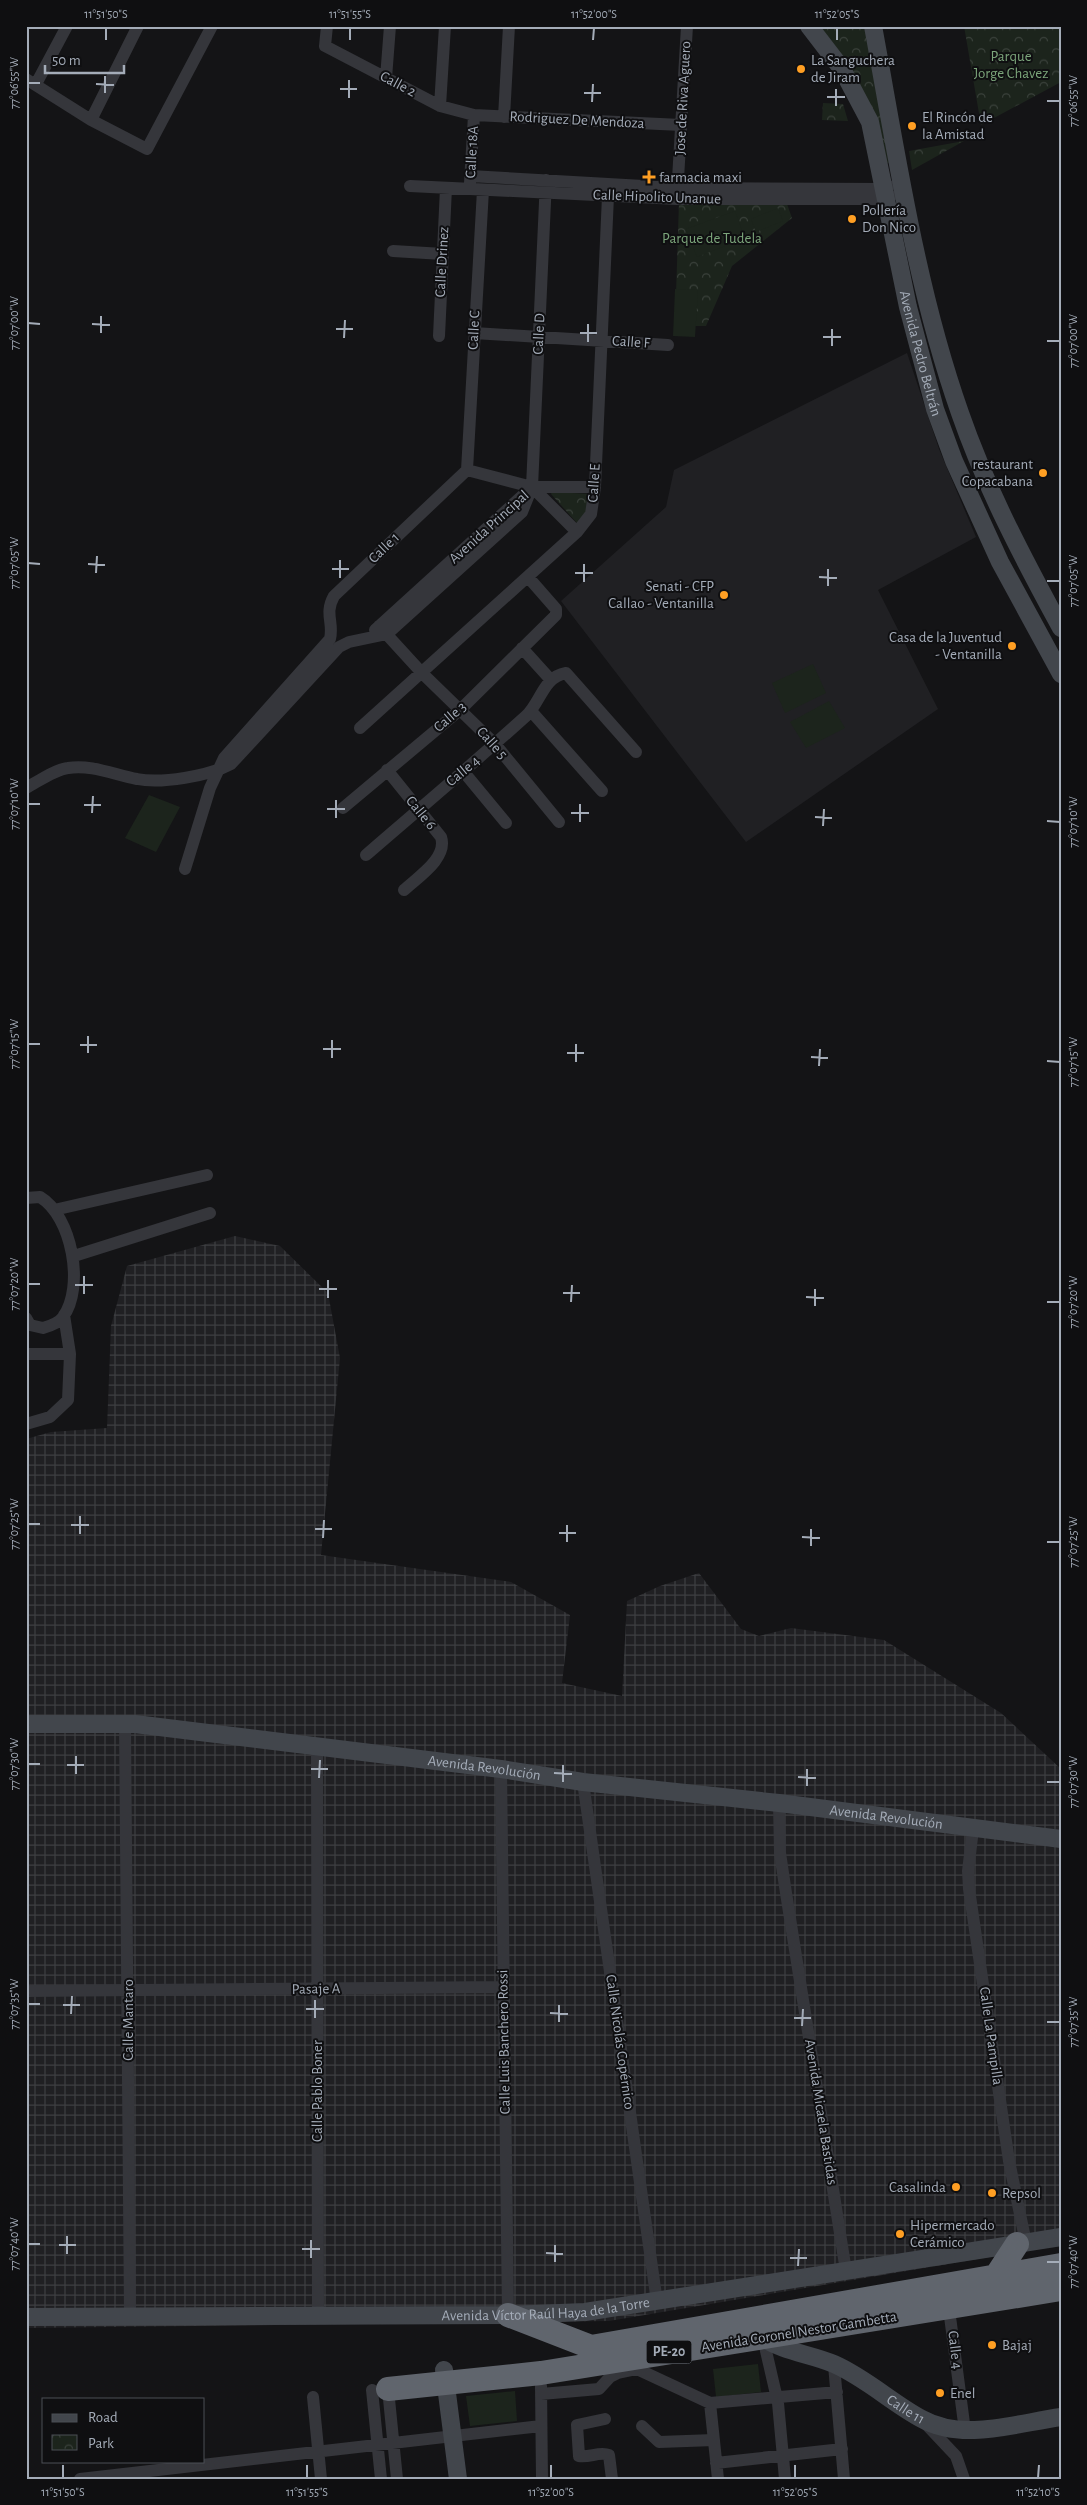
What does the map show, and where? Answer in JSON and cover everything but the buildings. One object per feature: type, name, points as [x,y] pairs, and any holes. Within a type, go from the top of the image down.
[{"type":"highway","points":[[986,2278],[1021,2243]]},
{"type":"highway","name":"Avenida Coronel Nestor Gambetta","points":[[771,2326],[986,2278],[1061,2265]]},
{"type":"highway","name":"Avenida Coronel Nestor Gambetta","points":[[508,2315],[590,2347],[724,2333],[771,2326],[949,2309],[1061,2289]]},
{"type":"highway","name":"Avenida Coronel Nestor Gambetta","points":[[380,2390],[445,2376],[541,2384],[724,2333]]},
{"type":"street","points":[[67,26],[31,82],[91,120],[147,149],[212,26]]},
{"type":"street","points":[[91,120],[138,26]]},
{"type":"street","name":"Calle 2","points":[[327,26],[325,46],[440,106],[474,115]]},
{"type":"street","points":[[386,78],[390,26]]},
{"type":"street","points":[[440,106],[445,26]]},
{"type":"street","name":"Jose de Riva Aguero","points":[[677,194],[687,26]]},
{"type":"street","name":"Avenida Pedro Beltrán","points":[[809,26],[842,69],[870,122],[910,315],[935,409],[950,451],[1000,562],[1061,674]]},
{"type":"street","name":"Avenida Pedro Beltrán","points":[[873,26],[902,185],[927,301],[960,414],[1007,527],[1061,628]]},
{"type":"street","points":[[504,117],[509,30]]},
{"type":"street","name":"Rodriguez De Mendoza","points":[[474,115],[681,125]]},
{"type":"street","name":"Calle 18A","points":[[474,115],[474,185]]},
{"type":"street","name":"Calle Hipolito Unanue","points":[[474,185],[546,187],[608,196],[677,194],[885,194],[902,185]]},
{"type":"street","name":"Calle Hipolito Unanue","points":[[410,186],[446,188],[474,185],[546,187],[677,194]]},
{"type":"street","name":"Calle C","points":[[467,470],[474,333],[474,185]]},
{"type":"street","name":"Calle D","points":[[532,487],[546,187]]},
{"type":"street","name":"Calle Drinez","points":[[439,336],[446,188]]},
{"type":"street","name":"Calle E","points":[[360,728],[577,532],[591,514],[595,487],[608,196]]},
{"type":"street","points":[[393,251],[443,254]]},
{"type":"street","name":"Calle F","points":[[474,333],[668,345]]},
{"type":"street","points":[[467,470],[532,487],[595,487]]},
{"type":"street","name":"Calle 1","points":[[334,643],[328,616],[329,605],[334,596],[467,470]]},
{"type":"street","points":[[532,487],[577,532]]},
{"type":"street","name":"Avenida Principal","points":[[383,630],[522,512],[532,487]]},
{"type":"street","name":"Calle 3","points":[[343,808],[460,710],[552,620],[556,615],[556,609],[528,577]]},
{"type":"street","points":[[185,869],[210,788],[224,758],[334,643],[365,638],[383,630]]},
{"type":"street","name":"Calle 5","points":[[383,630],[422,673],[495,744],[558,822]]},
{"type":"street","points":[[26,788],[68,768],[103,771],[134,779],[151,780],[201,775],[218,771],[231,764],[334,643]]},
{"type":"street","points":[[522,648],[550,679],[566,673],[636,752]]},
{"type":"street","name":"Calle 4","points":[[366,855],[531,711],[550,679]]},
{"type":"street","points":[[531,711],[602,791]]},
{"type":"street","name":"Calle 6","points":[[387,770],[441,838],[444,845],[437,859],[404,890]]},
{"type":"street","points":[[463,771],[506,822]]},
{"type":"street","points":[[54,1210],[207,1175]]},
{"type":"street","points":[[26,1198],[40,1197],[54,1210],[74,1256],[75,1282],[70,1307],[62,1319],[43,1328],[30,1325],[26,1318]]},
{"type":"street","points":[[74,1256],[210,1213]]},
{"type":"street","points":[[26,1424],[42,1422],[68,1400],[70,1354],[64,1315]]},
{"type":"street","points":[[26,1354],[70,1354]]},
{"type":"street","name":"Avenida Revolución","points":[[26,1724],[125,1724],[501,1769],[583,1782],[779,1803],[1061,1839]]},
{"type":"street","name":"Calle Mantaro","points":[[125,1724],[130,2316]]},
{"type":"street","name":"Calle Pablo Boner","points":[[317,1746],[318,2315]]},
{"type":"street","name":"Calle Luis Banchero Rossi","points":[[501,1769],[508,2315]]},
{"type":"street","name":"Calle Nicolás Copérnico","points":[[583,1782],[657,2302]]},
{"type":"street","name":"Avenida Micaela Bastidas","points":[[779,1803],[780,1853],[846,2271]]},
{"type":"street","name":"Calle La Pampilla","points":[[973,1829],[968,1871],[969,1889],[1021,2243]]},
{"type":"street","name":"Pasaje A","points":[[26,1991],[504,1986]]},
{"type":"street","name":"Avenida Víctor Raúl Haya de la Torre","points":[[26,2317],[508,2315],[593,2312],[1061,2237]]},
{"type":"street","name":"Calle 4","points":[[965,2431],[949,2309],[986,2278]]},
{"type":"street","points":[[771,2326],[785,2479]]},
{"type":"street","name":"Calle 11","points":[[771,2326],[773,2345],[834,2364],[922,2420],[944,2427],[965,2431],[1061,2417]]},
{"type":"street","points":[[834,2364],[844,2479]]},
{"type":"street","points":[[542,2479],[541,2384],[599,2389],[618,2373],[637,2369],[710,2403],[837,2392]]},
{"type":"street","points":[[445,2376],[458,2479]]},
{"type":"street","points":[[380,2390],[393,2443],[397,2479]]},
{"type":"street","points":[[380,2390],[377,2444],[381,2479]]},
{"type":"street","points":[[313,2397],[321,2479]]},
{"type":"street","points":[[710,2403],[718,2479]]},
{"type":"street","points":[[605,2419],[577,2425],[577,2451],[579,2456],[583,2457],[605,2453],[609,2455],[612,2479]]},
{"type":"street","points":[[922,2420],[956,2456],[964,2479]]},
{"type":"street","points":[[80,2479],[128,2476],[377,2444],[541,2426]]},
{"type":"street","points":[[642,2426],[659,2442],[714,2440]]},
{"type":"street","points":[[716,2463],[842,2449]]},
{"type":"shaded area","name":"Senati - CFP Callao - Ventanilla","points":[[907,353],[939,449],[976,537],[878,590],[938,709],[746,842],[561,601],[666,507],[674,470]]},
{"type":"shaded area","points":[[235,1236],[280,1246],[328,1293],[340,1358],[321,1555],[511,1582],[570,1615],[562,1683],[622,1696],[627,1601],[660,1586],[699,1573],[741,1629],[759,1636],[791,1628],[884,1640],[1001,1713],[1061,1769],[1061,2245],[609,2321],[26,2328],[26,1439],[51,1432],[107,1428],[111,1326],[127,1266]]},
{"type":"green space","points":[[813,26],[869,26],[894,162],[882,164]]},
{"type":"green space","name":"Parque Jorge Chavez","points":[[964,26],[1061,26],[1061,82],[981,125]]},
{"type":"green space","points":[[823,103],[843,104],[848,121],[822,120]]},
{"type":"green space","points":[[964,141],[912,170],[909,151]]},
{"type":"green space","name":"Parque de Tudela","points":[[679,202],[787,204],[792,218],[732,266],[706,326],[675,326]]},
{"type":"green space","points":[[778,208],[783,221],[756,232],[751,219]]},
{"type":"green space","points":[[735,211],[745,238],[697,257],[686,229]]},
{"type":"green space","points":[[675,289],[698,290],[695,337],[673,336]]},
{"type":"green space","points":[[552,492],[591,494],[591,506],[577,523],[551,494]]},
{"type":"green space","points":[[813,664],[826,693],[785,713],[772,683]]},
{"type":"green space","points":[[829,701],[845,728],[806,748],[790,722]]},
{"type":"green space","points":[[149,795],[180,807],[156,852],[125,838]]},
{"type":"green space","points":[[758,2364],[761,2392],[716,2397],[713,2369]]},
{"type":"green space","points":[[515,2391],[517,2421],[470,2426],[466,2396]]},
{"type":"place","name":"La Sanguchera de Jiram","points":[[801,69]]},
{"type":"place","name":"El Rincón de la Amistad","points":[[912,126]]},
{"type":"place","name":"farmacia maxi","points":[[649,177]]},
{"type":"place","name":"Pollería Don Nico","points":[[852,219]]},
{"type":"place","name":"restaurant Copacabana","points":[[1043,473]]},
{"type":"place","name":"Senati - CFP Callao - Ventanilla","points":[[724,595]]},
{"type":"place","name":"Casa de la Juventud - Ventanilla","points":[[1012,646]]},
{"type":"place","name":"Casalinda","points":[[956,2187]]},
{"type":"place","name":"Repsol","points":[[992,2193]]},
{"type":"place","name":"Hipermercado Cerámico","points":[[900,2234]]},
{"type":"place","name":"Bajaj","points":[[992,2345]]},
{"type":"place","name":"Enel","points":[[940,2393]]}]
